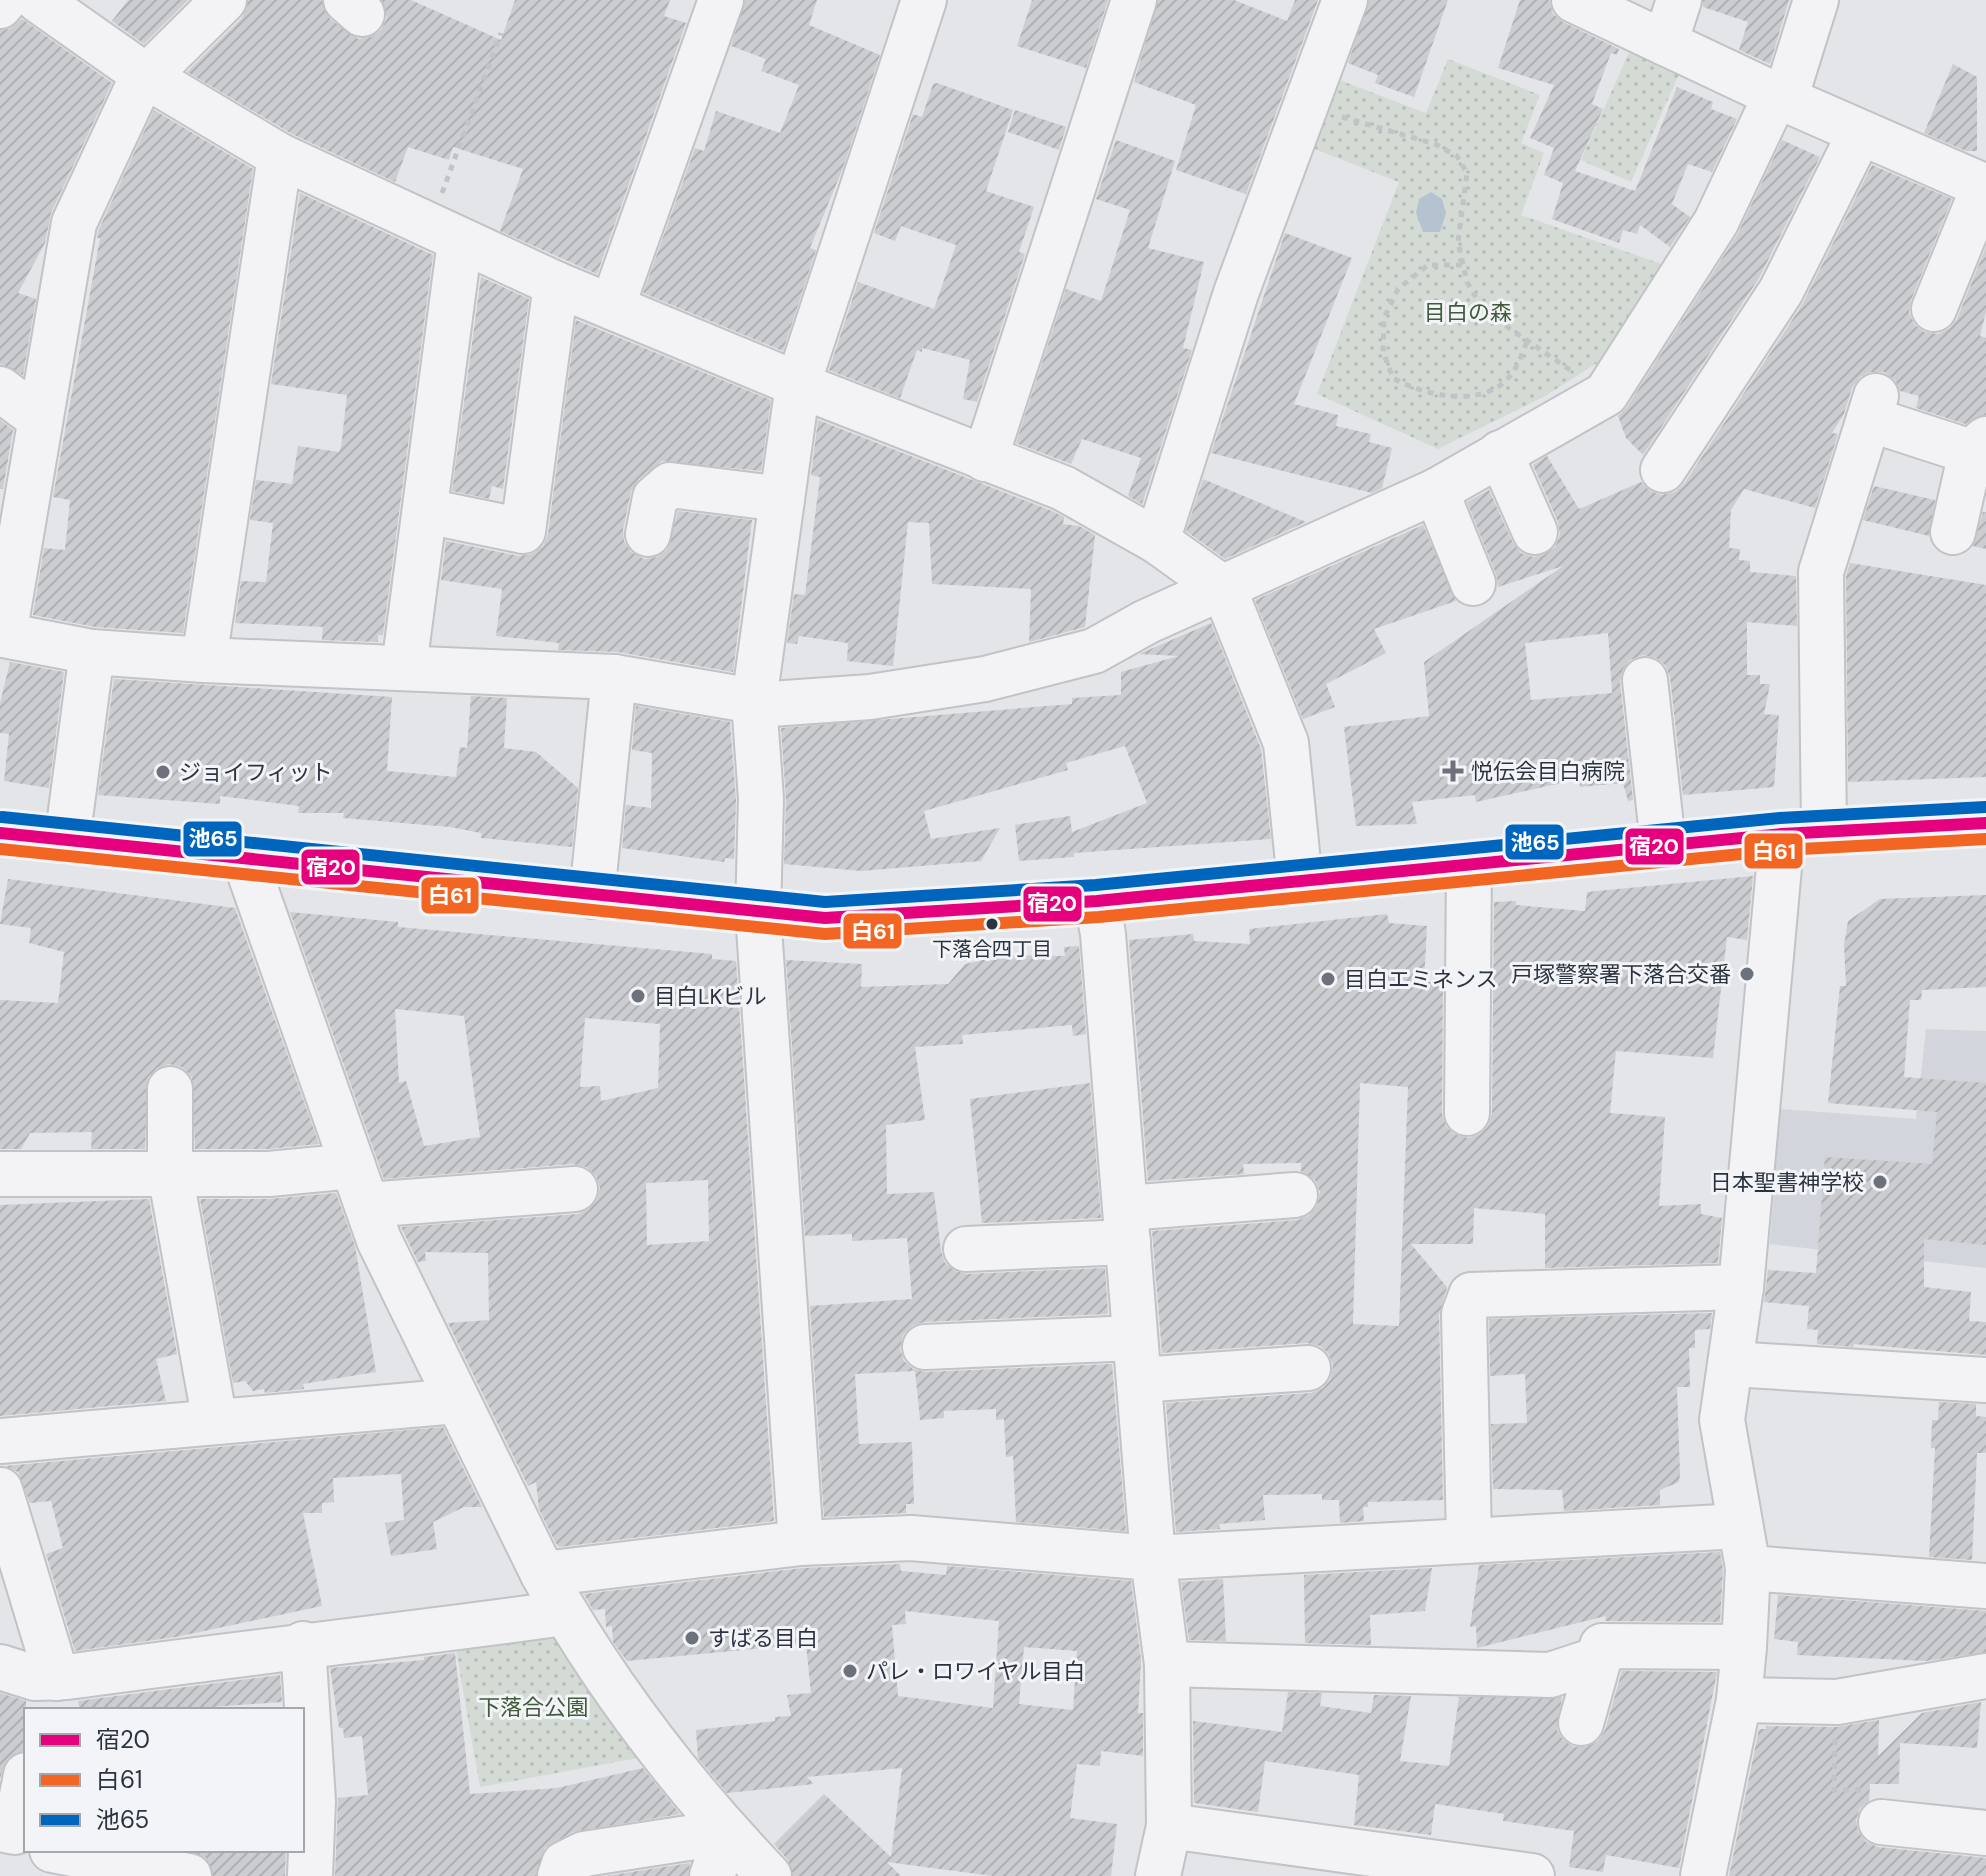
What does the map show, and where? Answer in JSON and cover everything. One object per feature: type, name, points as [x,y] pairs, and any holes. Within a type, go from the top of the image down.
[{"type":"main road","points":[[0,833],[825,918],[1097,901],[1663,844],[1986,823]]},
{"type":"street","points":[[0,6],[5,0]]},
{"type":"street","points":[[38,0],[146,76],[280,156],[556,284],[798,384],[1063,488],[1157,541],[1224,589],[1286,743],[1300,882]]},
{"type":"street","points":[[224,0],[139,84],[74,223],[40,419],[6,584],[4,635],[92,652],[204,660],[614,677],[771,704],[870,697],[985,679],[1094,651],[1146,622],[1436,491],[1500,453],[1592,384],[1716,222],[1768,112],[1791,80],[1816,0]]},
{"type":"street","points":[[612,307],[721,0]]},
{"type":"street","points":[[801,1543],[758,913],[761,799],[754,701],[798,384],[924,0]]},
{"type":"street","points":[[985,459],[1134,0]]},
{"type":"street","points":[[1157,541],[1236,293],[1316,108],[1345,0]]},
{"type":"street","points":[[1574,0],[1780,97],[1985,186],[1934,309]]},
{"type":"street","points":[[1665,43],[1679,0]]},
{"type":"street","points":[[1663,470],[1781,291],[1860,133]]},
{"type":"street","points":[[204,660],[280,156]]},
{"type":"street","points":[[404,667],[426,511],[445,234]]},
{"type":"street","points":[[426,511],[523,531],[556,284]]},
{"type":"street","points":[[0,389],[40,419]]},
{"type":"street","points":[[1703,1876],[1739,1700],[1748,1568],[1722,1420],[1803,833],[1821,572],[1872,408],[1979,446],[1953,532]]},
{"type":"street","points":[[1500,453],[1535,532]]},
{"type":"street","points":[[648,534],[655,498],[670,485],[782,499]]},
{"type":"street","points":[[1436,491],[1473,583]]},
{"type":"street","points":[[67,841],[92,652]]},
{"type":"street","points":[[592,896],[614,677]]},
{"type":"street","points":[[1645,680],[1663,844]]},
{"type":"street","points":[[244,857],[360,1185],[408,1304],[543,1574],[565,1613],[658,1750],[727,1832],[769,1876]]},
{"type":"street","points":[[1467,1113],[1469,864]]},
{"type":"street","points":[[1097,901],[1103,934],[1153,1558],[1167,1664],[1169,1826],[1158,1876]]},
{"type":"street","points":[[170,1089],[170,1173],[215,1422]]},
{"type":"street","points":[[0,1174],[269,1174],[360,1185],[575,1189]]},
{"type":"street","points":[[966,1249],[1295,1195]]},
{"type":"street","points":[[1469,1539],[1464,1314],[1471,1295],[1741,1287]]},
{"type":"street","points":[[925,1347],[1308,1368]]},
{"type":"street","points":[[1732,1364],[1986,1380]]},
{"type":"street","points":[[0,1441],[457,1401]]},
{"type":"street","points":[[0,1490],[55,1691]]},
{"type":"street","points":[[543,1574],[801,1543],[911,1538],[1153,1558],[1740,1526]]},
{"type":"street","points":[[1748,1568],[1986,1586]]},
{"type":"street","points":[[0,1667],[55,1691],[303,1644],[412,1634],[565,1613]]},
{"type":"street","points":[[303,1644],[313,1801],[310,1876]]},
{"type":"street","points":[[1581,1723],[1602,1646],[1744,1647]]},
{"type":"street","points":[[1167,1664],[1550,1675],[1599,1659]]},
{"type":"street","points":[[1739,1700],[1837,1702],[1986,1676]]},
{"type":"street","points":[[0,1829],[15,1832],[24,1785]]},
{"type":"street","points":[[1881,1822],[1986,1833]]},
{"type":"street","points":[[1169,1826],[1532,1876]]},
{"type":"street","points":[[560,1876],[564,1864],[584,1854],[727,1832]]},
{"type":"street","points":[[712,1876],[727,1832]]},
{"type":"street","points":[[34,1876],[41,1852]]},
{"type":"street","points":[[63,1852],[189,1876]]},
{"type":"path","points":[[445,234],[501,33]]},
{"type":"path","points":[[1316,108],[1435,144],[1457,156],[1467,173],[1458,242],[1462,265],[1467,282],[1484,311],[1592,384]]},
{"type":"path","points":[[1462,265],[1428,265],[1398,289],[1384,318],[1383,352],[1393,378],[1433,395],[1461,396],[1495,388],[1510,377],[1527,342]]},
{"type":"path","points":[[1834,1790],[1837,1702]]},
{"type":"shaded area","name":"日本聖書神学校","points":[[1926,1029],[1986,1031],[1986,1268],[1770,1244],[1780,1109],[1916,1119]]},
{"type":"green space","points":[[1631,48],[1681,70],[1631,182],[1581,160]]},
{"type":"green space","name":"目白の森","points":[[1448,59],[1540,95],[1521,143],[1544,153],[1521,215],[1667,266],[1610,355],[1545,396],[1438,449],[1317,394],[1399,182],[1312,148],[1339,80],[1426,113]]},
{"type":"green space","name":"下落合公園","points":[[557,1624],[644,1757],[480,1787],[454,1638]]},
{"type":"water","points":[[1431,192],[1442,199],[1446,213],[1440,232],[1423,232],[1416,213],[1419,199]]},
{"type":"building","points":[[128,0],[188,0],[144,44],[112,21]]},
{"type":"building","points":[[248,0],[322,0],[330,19],[358,39],[371,37],[381,30],[387,18],[382,0],[411,0],[501,40],[515,0],[670,0],[664,16],[686,23],[597,274],[500,231],[523,169],[453,147],[449,160],[408,147],[395,182],[292,134],[187,72],[242,18]]},
{"type":"building","points":[[745,0],[817,0],[809,25],[880,55],[843,168],[810,248],[816,250],[783,351],[643,293],[695,148],[704,151],[716,111],[780,133],[799,85],[761,71],[766,59],[731,46]]},
{"type":"building","points":[[1032,0],[1108,0],[1086,68],[1017,46]]},
{"type":"building","points":[[1158,0],[1234,0],[1287,21],[1295,0],[1318,0],[1246,194],[1176,170],[1196,105],[1134,82]]},
{"type":"building","points":[[1369,0],[1448,0],[1414,97],[1375,83],[1378,75],[1348,63]]},
{"type":"building","points":[[1520,0],[1549,0],[1553,14],[1563,22],[1619,49],[1617,55],[1611,53],[1592,104],[1603,109],[1575,171],[1635,191],[1677,87],[1713,102],[1711,109],[1737,119],[1712,172],[1688,164],[1672,204],[1690,217],[1670,247],[1640,225],[1637,234],[1623,230],[1619,243],[1552,219],[1563,183],[1544,175],[1554,148],[1530,138],[1554,85],[1498,68]]},
{"type":"building","points":[[1703,0],[1789,0],[1770,64],[1739,50],[1748,22],[1703,7]]},
{"type":"building","points":[[22,19],[112,83],[51,213],[45,243],[18,293],[36,299],[23,375],[0,364],[0,30],[9,29]]},
{"type":"building","points":[[1953,64],[1977,77],[1977,151],[1966,151],[1924,133]]},
{"type":"building","points":[[933,84],[1013,110],[986,191],[1034,207],[1019,252],[1025,254],[977,402],[963,399],[970,360],[922,348],[922,352],[917,350],[900,398],[829,370],[858,282],[934,309],[956,245],[901,226],[895,241],[874,233],[913,114],[922,117]]},
{"type":"building","points":[[154,110],[253,169],[183,633],[95,627],[33,615],[44,548],[65,550],[70,500],[53,497],[100,238],[97,238],[98,231]]},
{"type":"building","points":[[1015,110],[1066,127],[1059,150],[1008,132]]},
{"type":"building","points":[[1116,140],[1175,161],[1148,248],[1204,262],[1183,348],[1192,350],[1142,504],[1128,496],[1141,458],[1082,439],[1071,464],[1016,443],[1066,289],[1101,301],[1130,210],[1096,199]]},
{"type":"building","points":[[1782,140],[1820,157],[1759,278],[1643,455],[1626,438],[1618,416],[1627,407],[1737,235]]},
{"type":"building","points":[[1872,165],[1952,199],[1911,300],[1909,313],[1915,325],[1924,332],[1938,334],[1950,328],[1957,319],[1986,247],[1986,312],[1980,336],[1986,338],[1986,415],[1965,424],[1916,408],[1919,396],[1900,391],[1895,380],[1884,372],[1870,372],[1860,377],[1852,388],[1844,414],[1832,433],[1838,434],[1815,508],[1744,489],[1731,510],[1729,548],[1740,549],[1739,560],[1750,561],[1750,572],[1796,576],[1797,626],[1747,622],[1747,675],[1760,675],[1760,684],[1770,684],[1764,714],[1779,715],[1774,787],[1683,795],[1670,677],[1665,665],[1656,658],[1643,655],[1630,660],[1623,669],[1620,682],[1633,800],[1628,801],[1623,783],[1580,787],[1579,779],[1476,802],[1475,795],[1412,802],[1417,824],[1356,826],[1344,727],[1429,716],[1424,662],[1563,566],[1498,587],[1496,574],[1467,502],[1489,490],[1513,543],[1521,553],[1533,557],[1544,555],[1555,547],[1560,535],[1558,522],[1533,465],[1547,456],[1579,509],[1641,482],[1650,491],[1661,495],[1675,492],[1684,484],[1802,305]],"holes":[[[1608,633],[1612,693],[1531,700],[1525,643]]]},
{"type":"building","points":[[300,193],[433,255],[383,635],[378,635],[378,642],[322,640],[323,627],[235,623],[241,581],[266,582],[273,523],[250,520],[256,480],[292,484],[298,446],[339,452],[341,447],[347,395],[271,384]]},
{"type":"building","points":[[1285,233],[1352,258],[1294,404],[1338,415],[1336,426],[1371,434],[1369,442],[1392,448],[1382,488],[1372,493],[1211,453]]},
{"type":"building","points":[[481,277],[529,299],[503,489],[492,486],[489,499],[452,491]]},
{"type":"building","points":[[576,320],[771,400],[761,471],[662,461],[639,479],[631,492],[623,529],[624,541],[631,552],[644,559],[657,557],[667,550],[678,511],[752,520],[733,672],[618,652],[558,650],[559,643],[496,636],[502,589],[441,580],[446,541],[519,556],[532,554],[543,546],[548,534]]},
{"type":"building","points":[[0,420],[13,430],[3,489],[0,489]]},
{"type":"building","points":[[818,420],[1052,511],[1064,517],[1063,524],[1079,526],[1095,535],[1085,627],[1029,642],[1031,589],[932,584],[929,523],[908,522],[893,666],[847,661],[848,643],[799,636],[797,644],[787,643],[794,594],[805,595],[820,477],[811,475]]},
{"type":"building","points":[[1203,479],[1306,522],[1225,559],[1186,531]]},
{"type":"building","points":[[1874,486],[1935,500],[1929,536],[1863,520]]},
{"type":"building","points":[[1983,512],[1986,512],[1986,549],[1973,546]]},
{"type":"building","points":[[1423,525],[1456,601],[1374,629],[1386,653],[1326,684],[1335,707],[1303,719],[1255,600]]},
{"type":"building","points":[[1850,563],[1986,585],[1986,777],[1848,782],[1846,576]]},
{"type":"building","points":[[1211,623],[1261,749],[1271,839],[1074,853],[1074,857],[1019,861],[1015,825],[1070,816],[1072,832],[1147,803],[1125,746],[1066,763],[1068,770],[924,811],[931,839],[1000,828],[981,861],[861,871],[784,864],[786,800],[781,728],[1072,704],[1072,698],[1121,695],[1121,672],[1179,656],[1139,654]]},
{"type":"building","points":[[10,662],[64,672],[49,788],[4,781],[9,734],[0,733],[0,703]]},
{"type":"building","points":[[114,679],[392,697],[387,771],[456,777],[460,747],[467,748],[471,696],[507,698],[504,748],[536,752],[578,788],[572,847],[481,838],[481,833],[450,827],[343,818],[344,813],[298,813],[299,806],[220,796],[220,804],[98,795]]},
{"type":"building","points":[[636,706],[730,722],[736,800],[734,859],[725,858],[724,862],[622,848],[626,805],[651,808],[652,753],[632,750]]},
{"type":"building","points":[[1753,876],[1747,940],[1727,937],[1713,1058],[1616,1051],[1610,1113],[1665,1117],[1659,1206],[1701,1204],[1701,1214],[1722,1218],[1718,1263],[1545,1268],[1545,1214],[1474,1208],[1473,1244],[1411,1244],[1447,1287],[1439,1315],[1443,1500],[1368,1502],[1368,1507],[1363,1507],[1364,1521],[1340,1523],[1339,1500],[1322,1500],[1322,1494],[1263,1495],[1265,1520],[1219,1524],[1220,1529],[1176,1532],[1166,1403],[1311,1393],[1323,1388],[1330,1380],[1333,1365],[1328,1353],[1320,1346],[1307,1343],[1162,1353],[1152,1231],[1298,1220],[1308,1216],[1317,1206],[1320,1192],[1315,1180],[1301,1171],[1301,1163],[1243,1164],[1244,1174],[1148,1181],[1129,940],[1193,934],[1194,941],[1250,944],[1249,929],[1387,914],[1389,923],[1427,926],[1424,982],[1443,982],[1442,1114],[1446,1126],[1454,1134],[1468,1138],[1480,1134],[1488,1126],[1492,1113],[1494,902],[1516,901],[1516,905],[1585,911],[1587,892]],"holes":[[[1360,1083],[1408,1087],[1399,1326],[1353,1324]]]},
{"type":"building","points":[[8,879],[235,908],[319,1144],[268,1149],[195,1149],[192,1077],[182,1067],[169,1064],[157,1068],[148,1077],[145,1149],[91,1149],[92,1132],[30,1133],[21,1149],[0,1149],[0,1000],[58,1003],[64,952],[29,943],[31,928],[0,924]]},
{"type":"building","points":[[1986,895],[1986,987],[1922,990],[1921,1000],[1910,1000],[1904,1077],[1986,1083],[1986,1245],[1924,1239],[1924,1287],[1971,1292],[1969,1321],[1986,1322],[1986,1355],[1854,1344],[1853,1347],[1817,1344],[1818,1330],[1807,1329],[1809,1306],[1764,1302],[1768,1270],[1816,1273],[1825,1157],[1932,1164],[1937,1112],[1828,1103],[1840,986],[1846,986],[1844,945],[1848,921],[1880,899]]},
{"type":"building","points":[[290,912],[398,922],[398,927],[712,954],[712,959],[736,961],[774,1521],[559,1547],[539,1509],[536,1482],[528,1486],[448,1323],[489,1320],[488,1253],[425,1252],[426,1261],[418,1262],[401,1227],[578,1214],[588,1210],[597,1200],[600,1188],[596,1176],[586,1167],[573,1164],[384,1179]],"holes":[[[395,1009],[464,1016],[480,1137],[424,1146],[406,1081],[399,1083]],[[585,1018],[660,1024],[658,1088],[601,1101],[600,1086],[580,1087]],[[708,1180],[709,1241],[647,1245],[646,1183]]]},
{"type":"building","points":[[1079,946],[1086,1034],[1073,1036],[1072,1025],[962,1035],[963,1044],[915,1047],[925,1120],[886,1125],[887,1194],[934,1192],[941,1251],[945,1263],[955,1271],[967,1274],[1105,1268],[1108,1314],[924,1322],[912,1326],[903,1335],[900,1349],[904,1361],[913,1369],[926,1372],[1112,1364],[1126,1531],[1016,1522],[1013,1456],[1006,1457],[1004,1419],[996,1420],[996,1409],[944,1411],[944,1418],[920,1420],[915,1371],[855,1374],[859,1444],[912,1442],[914,1504],[906,1504],[906,1513],[824,1517],[810,1306],[912,1299],[907,1238],[852,1241],[852,1234],[805,1236],[786,960],[862,964],[861,987],[948,984],[965,964],[1003,955],[1065,956],[1064,947]]},
{"type":"building","points":[[1090,1083],[1101,1218],[982,1223],[970,1099]]},
{"type":"building","points":[[336,1193],[355,1246],[376,1372],[303,1384],[304,1389],[265,1393],[264,1389],[253,1391],[245,1381],[233,1383],[200,1199],[269,1199]]},
{"type":"building","points":[[149,1199],[177,1354],[156,1359],[166,1401],[0,1416],[0,1205]]},
{"type":"building","points":[[1712,1313],[1710,1329],[1695,1330],[1695,1348],[1689,1348],[1690,1387],[1677,1387],[1679,1482],[1660,1490],[1660,1505],[1564,1511],[1562,1490],[1493,1489],[1491,1424],[1527,1423],[1525,1374],[1490,1376],[1489,1319]]},
{"type":"building","points":[[1939,1402],[1976,1404],[1976,1416],[1986,1417],[1986,1453],[1977,1453],[1972,1560],[1929,1557],[1935,1448],[1931,1448],[1932,1420],[1938,1420]]},
{"type":"building","points":[[443,1427],[482,1507],[464,1507],[433,1522],[437,1549],[391,1556],[385,1523],[404,1520],[401,1474],[333,1478],[334,1502],[322,1503],[322,1513],[303,1513],[322,1606],[176,1637],[75,1651],[46,1554],[63,1548],[51,1501],[30,1503],[18,1472],[5,1466]]},
{"type":"building","points":[[1720,1552],[1723,1570],[1720,1622],[1605,1621],[1606,1616],[1477,1648],[1476,1626],[1470,1627],[1479,1565]]},
{"type":"building","points":[[900,1564],[901,1571],[946,1575],[947,1566],[1131,1581],[1141,1660],[1138,1713],[1143,1713],[1143,1756],[1101,1751],[1100,1766],[1077,1764],[1070,1818],[1117,1824],[1111,1876],[993,1876],[887,1862],[901,1876],[793,1876],[788,1860],[774,1844],[824,1794],[891,1857],[902,1768],[807,1777],[814,1784],[727,1793],[698,1758],[696,1730],[775,1721],[775,1717],[791,1716],[787,1695],[811,1693],[806,1644],[627,1661],[613,1642],[612,1626],[606,1627],[605,1609],[593,1610],[584,1594],[803,1568]],"holes":[[[905,1611],[999,1621],[993,1708],[898,1696],[892,1625],[906,1624]],[[1024,1647],[1077,1651],[1073,1710],[1019,1704]]]},
{"type":"building","points":[[1432,1568],[1425,1611],[1370,1615],[1371,1645],[1305,1643],[1304,1575]]},
{"type":"building","points":[[1223,1579],[1226,1641],[1189,1640],[1181,1582]]},
{"type":"building","points":[[1778,1595],[1986,1611],[1986,1652],[1926,1661],[1797,1655],[1798,1642],[1774,1639]]},
{"type":"building","points":[[455,1653],[470,1794],[557,1788],[643,1768],[680,1814],[573,1832],[545,1848],[536,1876],[335,1876],[338,1798],[368,1795],[362,1736],[344,1738],[343,1728],[339,1728],[330,1668],[424,1660],[424,1657]]},
{"type":"building","points":[[1622,1671],[1717,1672],[1679,1868],[1606,1855],[1603,1872],[1569,1867],[1574,1831],[1503,1821],[1504,1814],[1435,1804],[1431,1835],[1354,1825],[1359,1775],[1265,1761],[1258,1812],[1194,1803],[1193,1721],[1282,1732],[1288,1692],[1322,1693],[1320,1706],[1371,1713],[1374,1695],[1411,1696],[1400,1761],[1449,1766],[1459,1697],[1562,1697],[1557,1730],[1563,1740],[1574,1747],[1586,1747],[1598,1741],[1605,1730]]},
{"type":"building","points":[[280,1675],[282,1702],[212,1708],[80,1708],[78,1701]]},
{"type":"building","points":[[0,1693],[26,1701],[26,1708],[24,1752],[8,1758],[0,1778]]},
{"type":"building","points":[[1981,1702],[1977,1748],[1900,1743],[1899,1784],[1870,1784],[1869,1801],[1860,1808],[1856,1820],[1858,1831],[1866,1842],[1878,1847],[1986,1858],[1986,1876],[1729,1876],[1759,1729],[1766,1729],[1766,1726],[1837,1727],[1879,1720],[1878,1756],[1922,1713]]},
{"type":"building","points":[[191,1852],[286,1852],[285,1876],[213,1876],[206,1858]]},
{"type":"building","points":[[690,1863],[688,1876],[605,1876]]},
{"type":"transit line","name":"池65","points":[[2,817],[825,902],[1096,885],[1780,818],[1985,807]]},
{"type":"transit line","name":"宿20","points":[[0,833],[825,918],[1097,901],[1782,834],[1986,823]]},
{"type":"transit line","name":"白61","points":[[0,849],[825,934],[1099,917],[1783,850],[1986,839]]},
{"type":"place","name":"悦伝会目白病院","points":[[1453,771]]},
{"type":"place","name":"ジョイフィット","points":[[163,772]]},
{"type":"place","name":"下落合四丁目","points":[[992,924]]},
{"type":"place","name":"戸塚警察署下落合交番","points":[[1747,974]]},
{"type":"place","name":"目白エミネンス","points":[[1328,979]]},
{"type":"place","name":"目白LKビル","points":[[638,996]]},
{"type":"place","name":"日本聖書神学校","points":[[1880,1182]]},
{"type":"place","name":"すばる目白","points":[[692,1638]]},
{"type":"place","name":"パレ・ロワイヤル目白","points":[[850,1671]]}]
